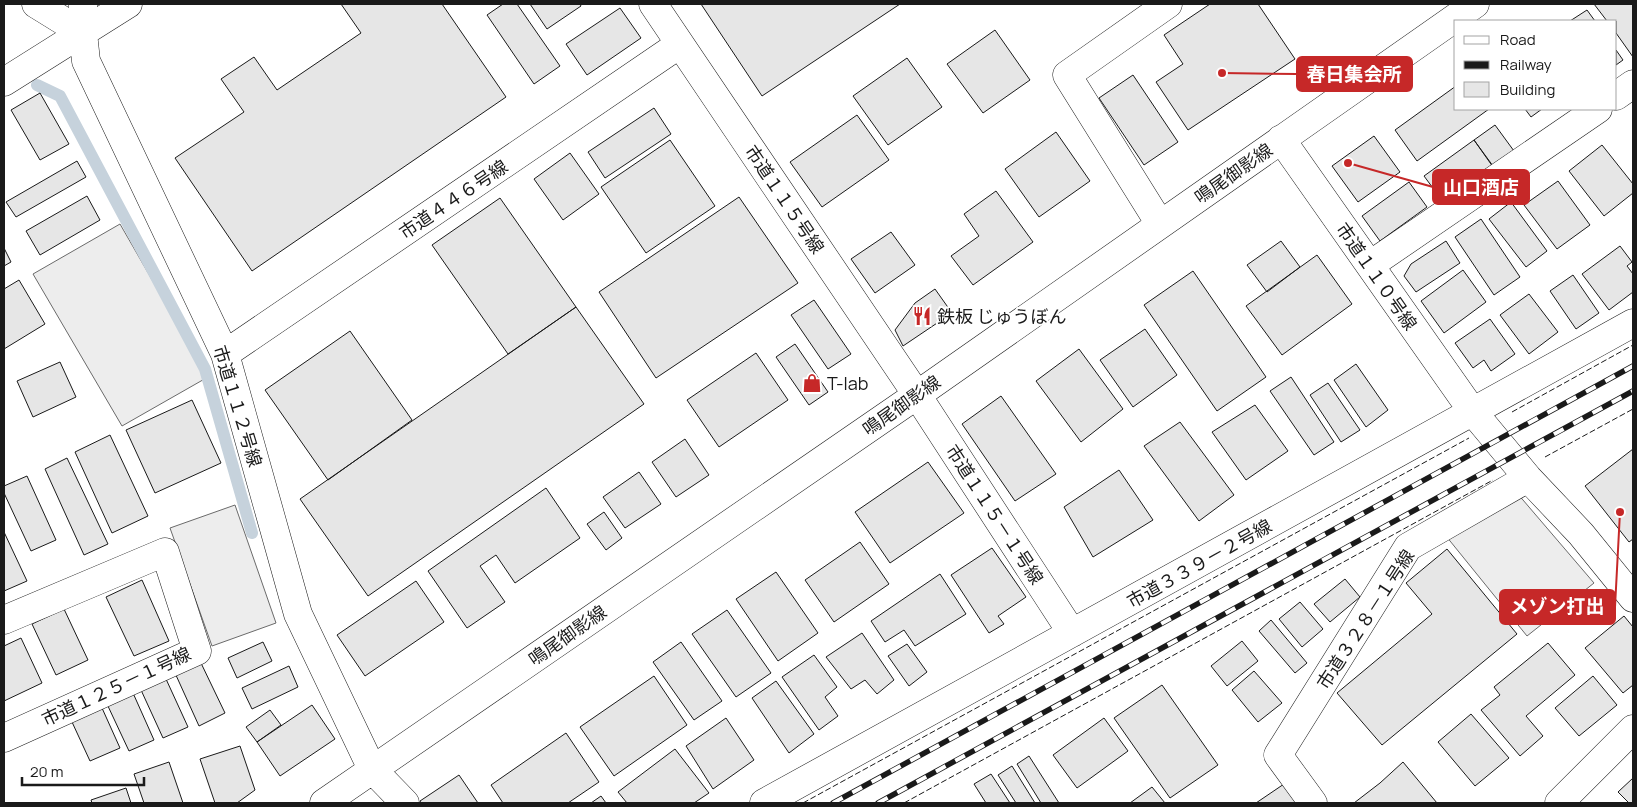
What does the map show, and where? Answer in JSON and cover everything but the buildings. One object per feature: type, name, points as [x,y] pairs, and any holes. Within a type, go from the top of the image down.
[{"type":"street","points":[[36,4],[83,34]]},
{"type":"street","name":"市道１１２号線","points":[[83,4],[83,34],[86,61],[225,354],[298,614],[372,769],[405,803]]},
{"type":"street","points":[[4,82],[128,4]]},
{"type":"street","name":"市道１１５号線","points":[[653,4],[917,395]]},
{"type":"street","points":[[1160,224],[1067,75],[1168,4]]},
{"type":"street","name":"鳴尾御影線","points":[[324,803],[917,395],[1282,139],[1444,12],[1475,4]]},
{"type":"street","name":"市道４４６号線","points":[[225,354],[680,44]]},
{"type":"street","points":[[1617,95],[1633,84]]},
{"type":"street","points":[[1370,265],[1597,110]]},
{"type":"street","name":"市道１１０号線","points":[[1282,139],[1473,412],[1528,478]]},
{"type":"street","name":"市道３３９－２号線","points":[[764,803],[1633,323]]},
{"type":"street","name":"市道１１５－１号線","points":[[917,395],[1072,633]]},
{"type":"street","points":[[1528,478],[1581,534],[1633,598]]},
{"type":"street","name":"市道３２８－１号線","points":[[1313,803],[1278,755],[1408,547],[1528,478]]},
{"type":"street","name":"市道１２５－１号線","points":[[4,620],[165,552],[197,651],[4,738]]},
{"type":"street","points":[[1559,803],[1633,729]]},
{"type":"shaded area","points":[[120,224],[208,377],[122,426],[33,274]]},
{"type":"shaded area","points":[[1517,493],[1594,583],[1527,636],[1446,536]]},
{"type":"shaded area","points":[[235,505],[276,623],[212,646],[170,528]]},
{"type":"waterway","points":[[37,85],[60,96],[205,369],[252,533]]},
{"type":"railway","points":[[833,803],[1633,366]]},
{"type":"railway","points":[[878,803],[1633,391]]},
{"type":"fence","points":[[1512,412],[1633,345]]},
{"type":"fence","points":[[1545,457],[1633,409]]},
{"type":"fence","points":[[803,803],[1469,438]]},
{"type":"fence","points":[[904,803],[1493,480]]},
{"type":"place","name":"春日集会所","points":[[1222,73]]},
{"type":"place","name":"山口酒店","points":[[1348,163]]},
{"type":"place","name":"鉄板 じゅうぼん","points":[[922,316]]},
{"type":"place","name":"T-lab","points":[[812,383]]},
{"type":"place","name":"メゾン打出","points":[[1620,512]]}]
